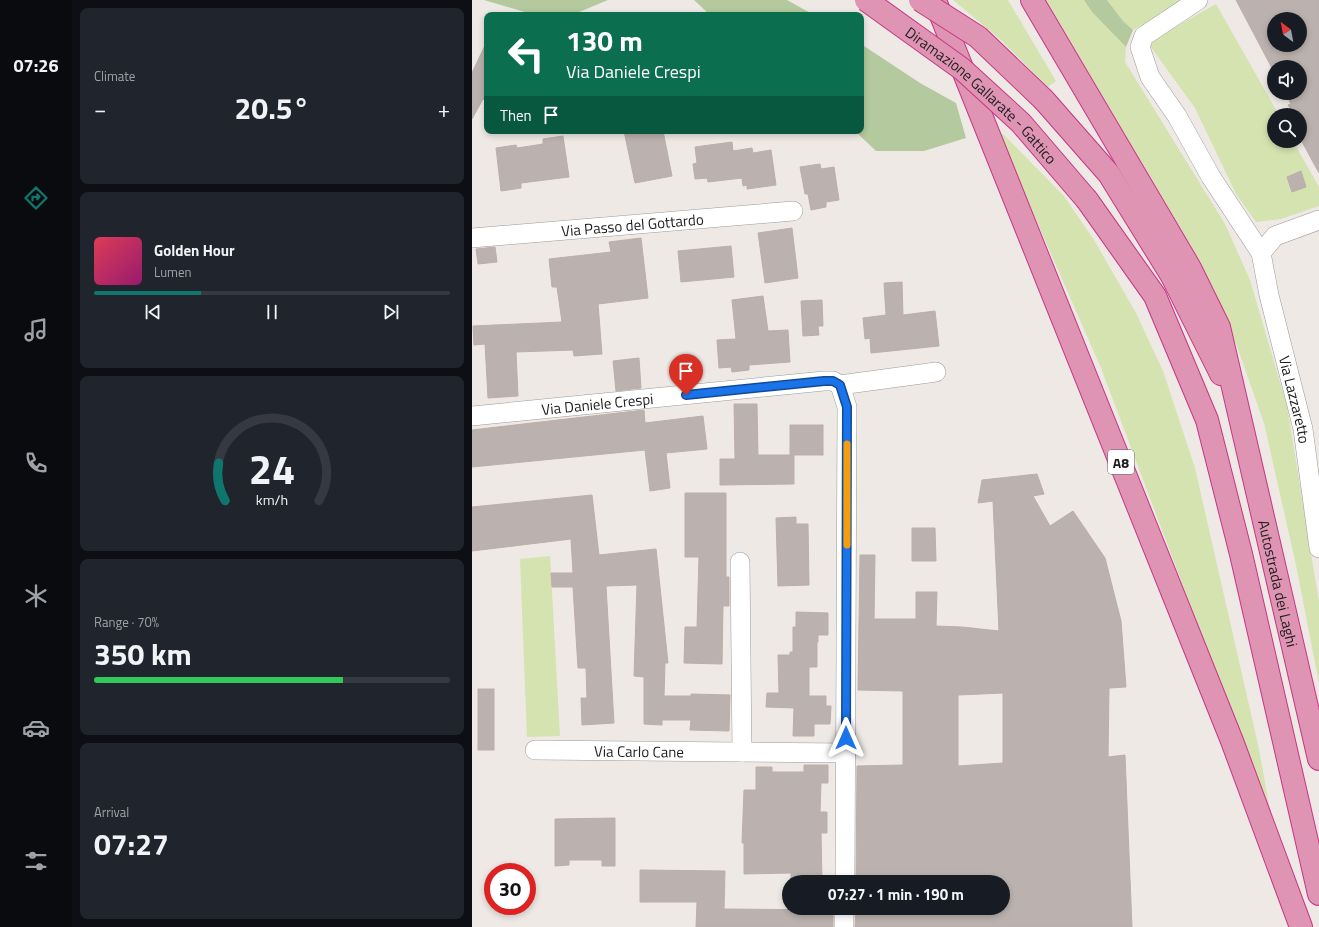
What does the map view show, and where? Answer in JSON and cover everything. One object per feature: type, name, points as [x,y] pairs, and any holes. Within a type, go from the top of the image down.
[{"type":"highway","name":"Diramazione Gallarate - Gattico","points":[[866,0],[962,69],[1021,123],[1087,200],[1155,296],[1207,420],[1241,554],[1319,894]]},
{"type":"highway","points":[[920,0],[978,37],[1044,100],[1109,174],[1172,276],[1238,407]]},
{"type":"highway","name":"A8","points":[[935,0],[1232,740],[1301,927]]},
{"type":"highway","points":[[1032,0],[1190,268],[1219,328],[1238,407]]},
{"type":"highway","name":"Autostrada dei Laghi","points":[[1238,407],[1319,760]]},
{"type":"street","points":[[1198,0],[1144,36],[1140,47],[1150,77],[1177,116],[1211,177],[1261,253],[1275,236],[1319,220]]},
{"type":"street","name":"Via Passo del Gottardo","points":[[472,238],[793,211]]},
{"type":"street","name":"Via Lazzaretto","points":[[1261,253],[1269,295],[1303,429],[1319,548]]},
{"type":"street","name":"Via Daniele Crespi","points":[[472,416],[824,381],[833,381],[840,385],[936,372]]},
{"type":"street","points":[[840,385],[847,407],[845,875]]},
{"type":"street","points":[[740,562],[742,752]]},
{"type":"street","name":"Via Carlo Cane","points":[[535,750],[846,753]]},
{"type":"street","points":[[844,915],[844,927]]},
{"type":"green space","points":[[484,0],[608,0],[579,12],[525,12]]},
{"type":"green space","points":[[694,0],[787,0],[809,12],[707,12]]},
{"type":"green space","points":[[953,0],[1008,0],[1056,81],[1048,87],[1001,40]]},
{"type":"green space","points":[[1046,0],[1084,0],[1092,12],[1126,47],[1125,62],[1225,224],[1250,280],[1287,406],[1319,602],[1319,683],[1296,565],[1264,423],[1228,321],[1200,261]]},
{"type":"green space","points":[[1084,0],[1107,0],[1123,21],[1133,30],[1126,47],[1092,12]]},
{"type":"green space","points":[[1107,0],[1185,0],[1168,12],[1133,30],[1123,21]]},
{"type":"green space","points":[[1216,4],[1267,94],[1267,100],[1270,100],[1275,108],[1267,108],[1267,148],[1297,148],[1319,187],[1319,206],[1281,219],[1256,222],[1236,194],[1195,108],[1150,46],[1154,39]]},
{"type":"green space","points":[[864,46],[920,83],[956,103],[966,138],[924,151],[876,151],[858,134],[864,134]]},
{"type":"green space","points":[[1003,134],[1064,196],[1094,240],[1136,313],[1163,371],[1195,468],[1259,749],[1272,822],[1101,368],[999,135]]},
{"type":"green space","points":[[550,556],[560,736],[527,737],[520,559]]},
{"type":"building","points":[[1236,0],[1319,0],[1319,173],[1305,148],[1307,148],[1307,108],[1290,108],[1288,105],[1291,104],[1289,100],[1307,100],[1307,60],[1268,60]]},
{"type":"building","points":[[484,47],[484,100],[472,119],[472,73]]},
{"type":"building","points":[[625,134],[664,134],[672,176],[635,183]]},
{"type":"building","points":[[563,136],[569,177],[521,183],[521,188],[501,191],[496,148],[516,145],[517,148],[543,144],[543,139]]},
{"type":"building","points":[[732,142],[733,151],[752,148],[753,153],[771,150],[776,185],[747,189],[747,185],[743,186],[742,178],[708,182],[707,178],[695,179],[693,164],[697,163],[695,147]]},
{"type":"building","points":[[820,164],[821,169],[834,167],[839,200],[826,202],[826,207],[811,210],[808,194],[805,194],[800,167]]},
{"type":"building","points":[[1301,171],[1306,187],[1292,192],[1287,177]]},
{"type":"building","points":[[792,228],[798,278],[765,283],[758,233]]},
{"type":"building","points":[[641,238],[648,298],[598,304],[602,354],[574,356],[573,350],[516,352],[518,396],[488,398],[485,344],[474,345],[473,326],[562,322],[557,287],[552,287],[549,259],[611,252],[609,242]]},
{"type":"building","points":[[731,246],[734,277],[681,282],[678,251]]},
{"type":"building","points":[[495,247],[497,262],[478,264],[476,249]]},
{"type":"building","points":[[902,282],[903,315],[935,311],[939,346],[871,353],[870,338],[865,339],[863,318],[886,315],[884,283]]},
{"type":"building","points":[[763,296],[768,331],[788,330],[790,362],[749,365],[749,370],[732,372],[731,367],[719,368],[717,340],[736,339],[732,300]]},
{"type":"building","points":[[822,300],[823,326],[818,326],[819,335],[803,336],[801,301]]},
{"type":"building","points":[[639,358],[641,388],[616,391],[613,361]]},
{"type":"building","points":[[734,404],[757,404],[758,455],[794,455],[794,484],[720,485],[720,459],[735,459]]},
{"type":"building","points":[[644,410],[645,423],[703,416],[707,449],[666,453],[670,488],[650,491],[645,450],[472,467],[472,430]]},
{"type":"building","points":[[790,425],[823,425],[823,455],[790,455]]},
{"type":"building","points":[[1037,474],[1044,494],[1033,496],[1050,526],[1073,511],[1105,558],[1121,621],[1126,687],[1109,688],[1108,757],[1125,755],[1132,927],[855,927],[856,915],[1010,915],[1010,875],[856,875],[857,766],[903,765],[903,691],[858,690],[860,555],[875,555],[874,619],[916,619],[916,592],[937,592],[936,626],[999,631],[993,501],[978,503],[982,480]],"holes":[[[1003,693],[1003,763],[958,766],[958,695]]]},
{"type":"building","points":[[685,493],[726,493],[726,577],[729,577],[729,606],[723,606],[722,664],[684,663],[685,627],[697,627],[699,557],[685,557]]},
{"type":"building","points":[[592,495],[599,555],[656,549],[668,663],[665,663],[664,696],[691,696],[691,694],[730,695],[729,731],[690,730],[691,720],[662,720],[662,725],[644,724],[644,677],[634,676],[637,585],[606,586],[614,723],[582,725],[581,698],[587,698],[586,668],[578,668],[573,587],[552,587],[551,573],[573,573],[571,539],[472,551],[472,507]]},
{"type":"building","points":[[796,517],[796,524],[808,524],[809,585],[778,586],[776,518]]},
{"type":"building","points":[[912,528],[935,528],[936,561],[912,561]]},
{"type":"building","points":[[796,612],[828,613],[828,635],[818,635],[817,667],[809,667],[809,696],[826,696],[826,706],[831,706],[830,724],[814,724],[814,736],[793,736],[794,708],[766,707],[767,693],[779,693],[778,655],[790,655],[790,652],[793,652],[793,627],[796,627]]},
{"type":"building","points":[[478,689],[494,689],[494,750],[478,750]]},
{"type":"building","points":[[804,765],[828,765],[828,783],[821,783],[820,812],[827,812],[827,833],[821,833],[822,875],[791,875],[791,873],[744,874],[744,843],[742,843],[744,790],[756,790],[756,767],[772,767],[772,772],[804,772]]},
{"type":"building","points":[[615,818],[615,866],[602,866],[602,860],[569,860],[569,865],[555,866],[555,819]]},
{"type":"building","points":[[640,870],[725,871],[724,909],[782,910],[782,915],[833,915],[833,927],[696,927],[697,902],[640,902]]},
{"type":"slow traffic","points":[[847,444],[847,545]]},
{"type":"route","points":[[686,395],[824,381],[833,381],[840,385],[845,396],[847,407],[846,738]]}]
